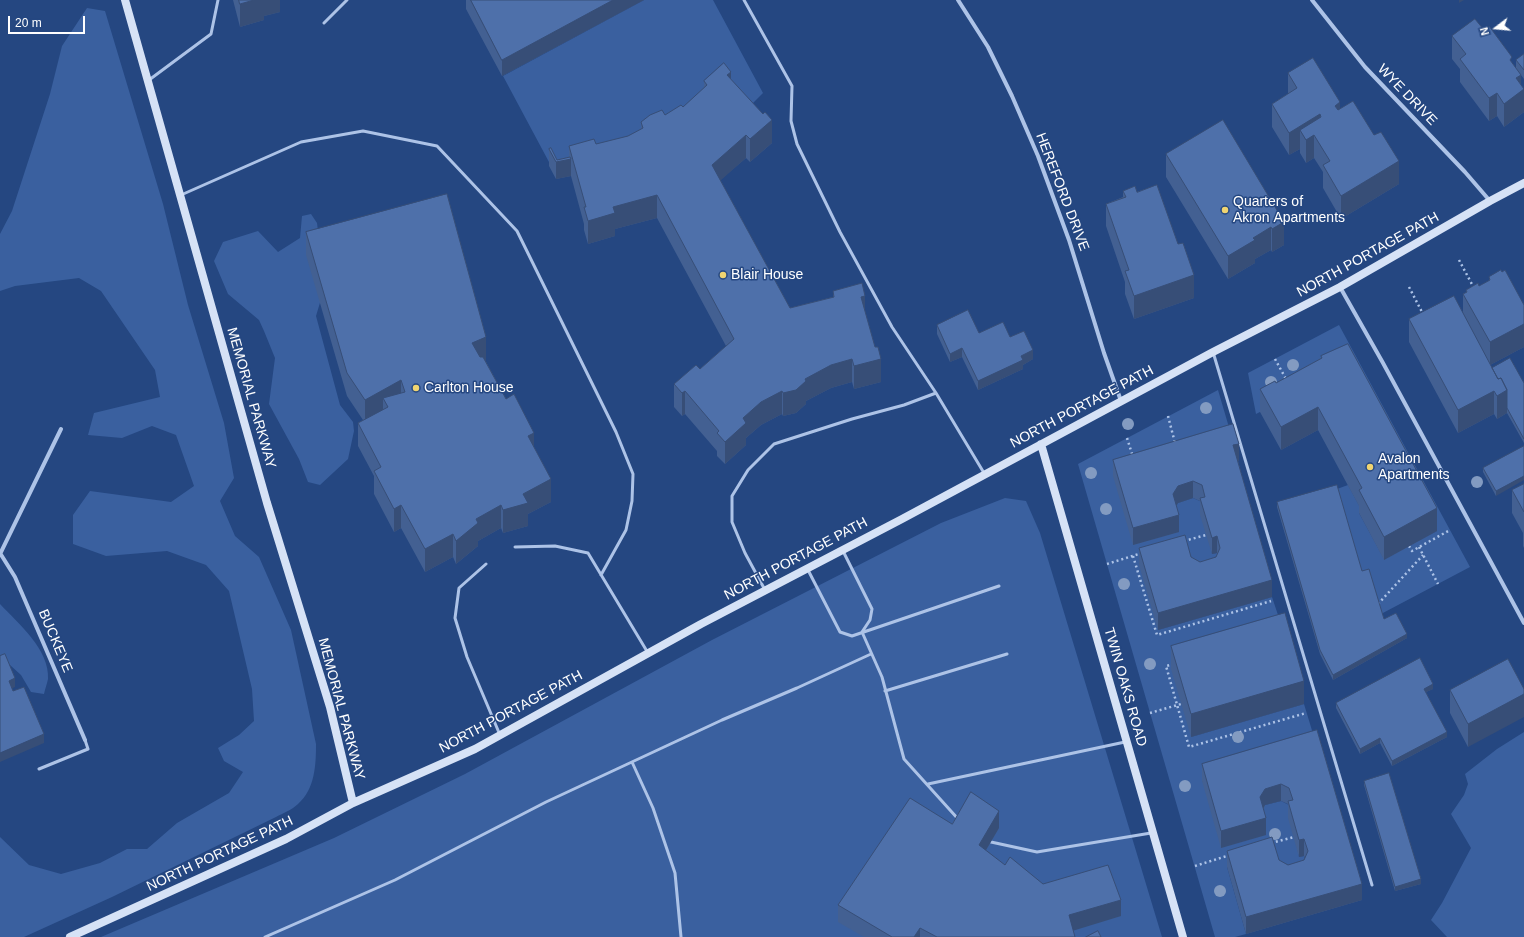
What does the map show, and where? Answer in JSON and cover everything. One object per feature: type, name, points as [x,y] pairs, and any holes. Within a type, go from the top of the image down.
[{"type":"main road","name":"MEMORIAL PARKWAY","points":[[125,0],[267,503],[330,707],[353,803]]},
{"type":"main road","name":"NORTH PORTAGE PATH","points":[[70,937],[286,839],[353,803],[475,749],[765,590],[1213,352],[1340,287],[1524,183]]},
{"type":"main road","name":"TWIN OAKS ROAD","points":[[1041,444],[1183,937]]},
{"type":"street","name":"HEREFORD DRIVE","points":[[958,0],[988,47],[1012,96],[1038,156],[1069,240],[1104,353],[1121,401]]},
{"type":"street","name":"WYE DRIVE","points":[[1312,0],[1365,67],[1465,172],[1490,201]]},
{"type":"street","points":[[1340,287],[1383,363],[1524,624]]},
{"type":"street","points":[[0,553],[61,429]]},
{"type":"street","name":"BUCKEYE","points":[[0,553],[15,577],[85,740]]},
{"type":"lane","points":[[147,81],[211,34],[218,0]]},
{"type":"lane","points":[[324,23],[347,0]]},
{"type":"lane","points":[[744,0],[792,86],[791,121],[797,144],[840,232],[892,328],[936,393],[985,474]]},
{"type":"lane","points":[[180,196],[301,142],[363,130],[437,146],[517,231],[616,432],[633,474],[632,501],[626,530],[601,575]]},
{"type":"lane","points":[[1213,352],[1372,885]]},
{"type":"lane","points":[[765,590],[745,553],[732,522],[732,496],[748,470],[774,444],[852,419],[904,405],[936,393]]},
{"type":"lane","points":[[515,547],[556,546],[588,553],[648,653]]},
{"type":"lane","points":[[842,550],[872,609],[870,620],[862,632]]},
{"type":"lane","points":[[486,564],[459,588],[455,618],[467,657],[500,735]]},
{"type":"lane","points":[[807,568],[840,632],[852,636],[999,586]]},
{"type":"lane","points":[[862,632],[882,678],[904,759],[928,784],[962,824]]},
{"type":"lane","points":[[265,937],[395,880],[546,802],[871,654]]},
{"type":"lane","points":[[885,691],[1007,654]]},
{"type":"lane","points":[[39,769],[88,749],[85,740]]},
{"type":"lane","points":[[928,784],[1127,741]]},
{"type":"lane","points":[[632,762],[653,808],[676,873],[681,937]]},
{"type":"lane","points":[[991,842],[1037,852],[1153,833]]},
{"type":"path","points":[[1459,260],[1477,293]]},
{"type":"path","points":[[1409,287],[1425,318]]},
{"type":"path","points":[[1276,359],[1288,383]]},
{"type":"path","points":[[1168,416],[1176,443]]},
{"type":"path","points":[[1127,438],[1134,463]]},
{"type":"path","points":[[1409,546],[1412,551],[1450,530]]},
{"type":"path","points":[[1177,543],[1206,535]]},
{"type":"path","points":[[1419,547],[1438,584]]},
{"type":"path","points":[[1107,564],[1148,552]]},
{"type":"path","points":[[1378,604],[1423,555]]},
{"type":"path","points":[[1133,556],[1157,635],[1286,597]]},
{"type":"path","points":[[1182,662],[1166,666],[1179,705],[1189,747],[1320,709]]},
{"type":"path","points":[[1150,713],[1179,705]]},
{"type":"path","points":[[1271,843],[1294,837]]},
{"type":"path","points":[[1195,866],[1233,854]]},
{"type":"shaded area","points":[[644,0],[713,0],[763,93],[743,113],[557,177],[503,76]]},
{"type":"shaded area","points":[[87,8],[105,11],[163,204],[188,305],[224,423],[234,478],[220,501],[235,536],[259,557],[291,630],[316,744],[316,760],[308,791],[304,798],[290,810],[112,897],[24,937],[0,937],[0,837],[29,865],[61,874],[100,863],[127,849],[147,849],[177,823],[229,793],[243,772],[224,761],[218,748],[239,735],[254,721],[252,689],[229,591],[206,565],[167,551],[106,556],[73,544],[73,515],[90,491],[171,502],[194,486],[176,435],[152,426],[122,438],[88,435],[94,413],[160,397],[155,370],[101,291],[79,278],[15,286],[0,291],[0,234],[12,211],[50,94],[62,46]]},
{"type":"shaded area","points":[[311,214],[317,223],[325,286],[316,316],[340,405],[353,422],[354,431],[348,459],[320,485],[308,482],[299,459],[269,404],[275,358],[259,320],[228,294],[214,261],[223,242],[258,231],[278,252],[300,238],[302,216]]},
{"type":"shaded area","points":[[1339,325],[1470,567],[1381,614],[1362,575],[1337,489],[1348,485],[1362,511],[1359,513],[1384,559],[1437,531],[1349,367],[1256,414],[1248,373]]},
{"type":"shaded area","points":[[1218,390],[1233,441],[1114,476],[1173,511],[1178,503],[1193,498],[1202,502],[1212,554],[1217,553],[1220,565],[1158,630],[1272,597],[1285,636],[1191,737],[1304,704],[1317,747],[1202,781],[1260,814],[1265,805],[1281,801],[1289,805],[1299,857],[1304,856],[1308,868],[1227,867],[1246,934],[1235,937],[1215,937],[1078,464]]},
{"type":"shaded area","points":[[1005,498],[1026,501],[1040,533],[1162,937],[101,937],[334,838],[465,774],[712,640],[941,523]]},
{"type":"shaded area","points":[[0,604],[24,628],[44,658],[48,679],[44,694],[31,692],[21,675],[0,656]]},
{"type":"shaded area","points":[[1524,732],[1524,937],[1447,937],[1431,920],[1442,903],[1471,848],[1451,814],[1464,795],[1468,784],[1465,774],[1497,749]]},
{"type":"building","points":[[239,0],[254,0],[240,4]]},
{"type":"building","points":[[471,0],[613,0],[502,60]]},
{"type":"building","points":[[1475,19],[1484,30],[1489,26],[1512,57],[1510,60],[1521,75],[1516,78],[1524,89],[1504,104],[1497,93],[1489,98],[1460,59],[1466,54],[1452,36]]},
{"type":"building","points":[[1524,54],[1524,70],[1516,60]]},
{"type":"building","points":[[1313,58],[1340,102],[1335,106],[1338,110],[1353,101],[1374,135],[1381,132],[1399,161],[1341,196],[1323,165],[1330,161],[1314,135],[1306,140],[1300,130],[1321,117],[1320,114],[1289,133],[1272,104],[1297,88],[1288,73]]},
{"type":"building","name":"Blair House","points":[[724,63],[731,72],[727,75],[763,114],[765,112],[772,120],[750,139],[746,135],[712,165],[790,308],[834,297],[833,291],[862,283],[865,296],[861,297],[875,347],[878,347],[881,359],[854,366],[852,359],[831,365],[805,379],[806,381],[796,390],[783,393],[782,391],[761,402],[743,418],[746,423],[725,442],[717,433],[719,431],[685,391],[682,393],[674,384],[696,365],[700,369],[734,339],[657,195],[613,207],[615,213],[588,221],[584,207],[586,207],[569,146],[594,139],[596,144],[628,136],[643,128],[641,122],[650,115],[662,110],[665,115],[681,105],[683,107],[707,85],[704,81]]},
{"type":"building","name":"Quarters of Akron Apartments","points":[[1223,120],[1284,222],[1272,229],[1271,227],[1253,238],[1255,240],[1228,256],[1166,154]]},
{"type":"building","points":[[551,148],[557,160],[570,157],[571,159],[556,162],[549,149]]},
{"type":"building","points":[[1157,185],[1178,244],[1183,243],[1194,275],[1134,296],[1125,271],[1129,270],[1106,204],[1126,197],[1123,191],[1135,186],[1137,192]]},
{"type":"building","name":"Carlton House","points":[[447,194],[486,337],[472,343],[480,357],[483,357],[506,399],[514,394],[534,433],[528,436],[551,479],[523,494],[528,503],[503,510],[501,505],[476,519],[478,523],[456,541],[453,534],[425,549],[401,505],[394,509],[374,471],[381,467],[358,423],[388,407],[383,398],[405,392],[401,380],[365,400],[347,373],[306,232]]},
{"type":"building","points":[[1501,270],[1502,272],[1505,270],[1524,305],[1524,324],[1490,342],[1463,294],[1467,292],[1466,290],[1478,283],[1479,286],[1490,280],[1489,277]]},
{"type":"building","points":[[1454,296],[1498,379],[1501,378],[1507,390],[1497,396],[1494,391],[1458,410],[1409,319]]},
{"type":"building","points":[[968,310],[979,333],[1003,322],[1010,337],[1024,331],[1033,350],[1021,356],[1023,360],[978,381],[962,348],[950,354],[937,325]]},
{"type":"building","name":"Avalon Apartments","points":[[1348,344],[1437,508],[1384,537],[1359,490],[1362,488],[1318,407],[1281,427],[1260,389],[1275,381],[1276,383],[1322,358],[1321,356]]},
{"type":"building","points":[[1510,358],[1524,383],[1524,439],[1507,408],[1507,390],[1501,378],[1498,379],[1492,368]]},
{"type":"building","points":[[1233,424],[1239,444],[1233,445],[1272,580],[1158,613],[1139,548],[1185,535],[1191,557],[1200,562],[1216,557],[1220,548],[1217,536],[1212,538],[1200,498],[1205,497],[1202,485],[1193,481],[1178,486],[1173,494],[1179,515],[1133,528],[1113,460]]},
{"type":"building","points":[[1524,446],[1524,476],[1496,491],[1483,468]]},
{"type":"building","points":[[1524,484],[1524,512],[1512,490]]},
{"type":"building","points":[[1337,485],[1362,571],[1369,569],[1384,619],[1396,613],[1407,634],[1333,675],[1320,650],[1277,502]]},
{"type":"building","points":[[1285,613],[1304,681],[1191,714],[1171,646]]},
{"type":"building","points":[[5,654],[15,678],[9,681],[13,691],[24,687],[44,734],[0,753],[0,656]]},
{"type":"building","points":[[1420,658],[1433,684],[1424,689],[1447,732],[1392,761],[1380,738],[1360,749],[1336,703]]},
{"type":"building","points":[[1508,659],[1524,689],[1524,694],[1468,724],[1450,690]]},
{"type":"building","points":[[1317,730],[1362,884],[1246,917],[1227,851],[1272,837],[1279,860],[1288,865],[1304,860],[1308,851],[1304,839],[1299,840],[1288,801],[1293,800],[1289,788],[1281,784],[1265,789],[1260,797],[1266,818],[1221,831],[1202,764]]},
{"type":"building","points":[[1389,773],[1421,879],[1395,887],[1364,781]]},
{"type":"building","points":[[971,792],[999,811],[979,845],[1005,865],[1010,857],[1043,884],[1108,865],[1121,900],[1069,915],[1075,937],[937,937],[920,928],[914,937],[892,937],[838,905],[910,798],[952,824]]},
{"type":"building","points":[[1098,931],[1101,937],[1086,937]]},
{"type":"place","name":"Quarters of Akron Apartments","points":[[1225,210]]},
{"type":"place","name":"Blair House","points":[[723,275]]},
{"type":"place","name":"Carlton House","points":[[416,388]]},
{"type":"place","name":"Avalon Apartments","points":[[1370,467]]}]
